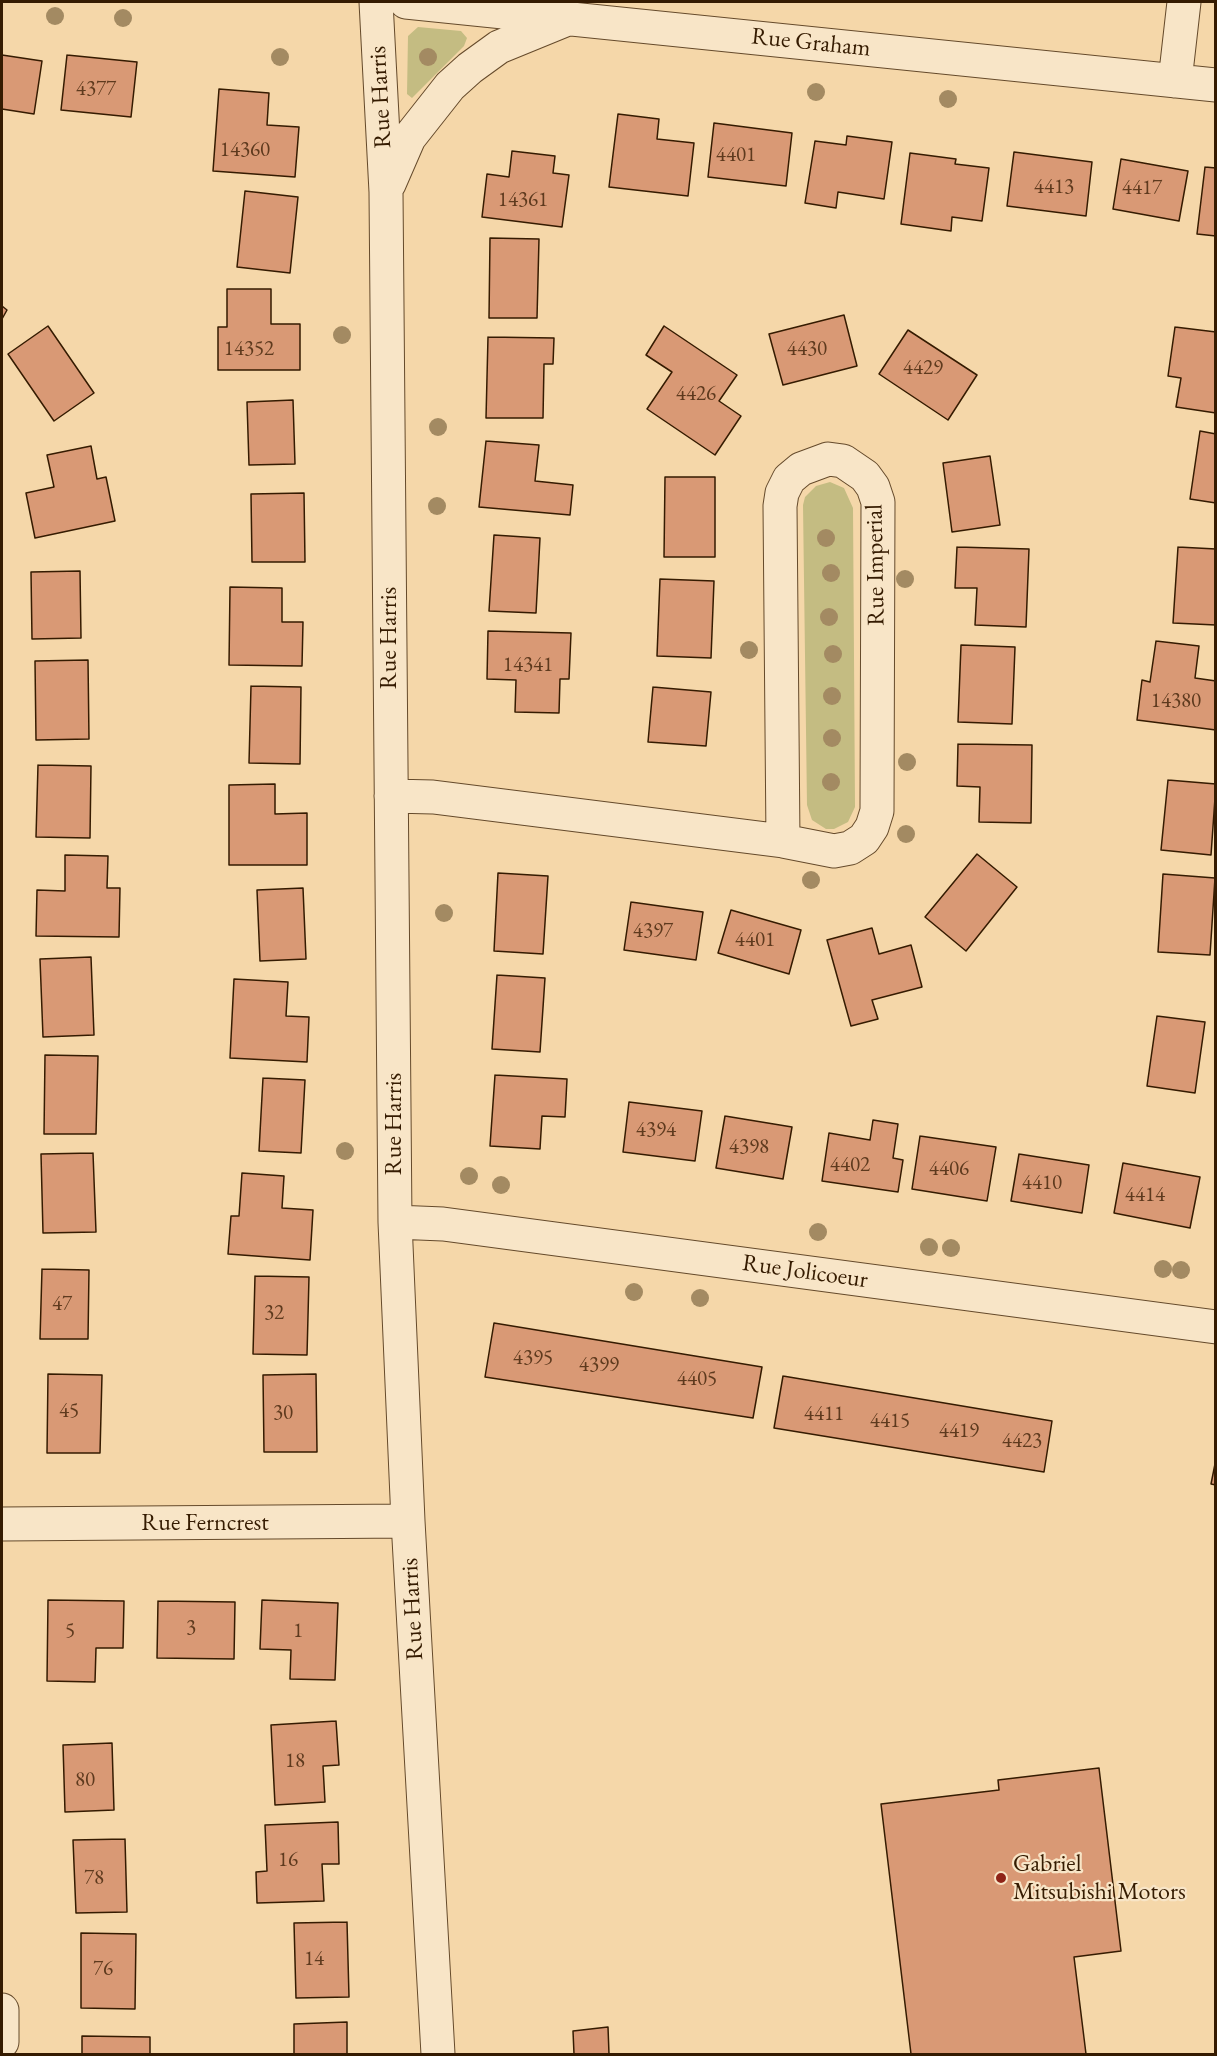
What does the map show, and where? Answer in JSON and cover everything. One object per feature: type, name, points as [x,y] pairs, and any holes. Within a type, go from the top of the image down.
[{"type":"street","name":"Rue Harris","points":[[376,2],[386,192],[395,1222],[408,1521],[438,2055]]},
{"type":"street","name":"Rue Graham","points":[[406,2],[1215,85]]},
{"type":"street","points":[[1175,81],[1184,2]]},
{"type":"street","name":"Rue Harris","points":[[386,192],[409,138],[450,86],[499,47],[572,18]]},
{"type":"street","name":"Rue Imperial","points":[[391,796],[433,797],[783,841],[834,851],[850,848],[864,839],[872,827],[877,811],[878,502],[873,487],[865,476],[843,461],[828,459],[801,469],[789,479],[780,506],[783,841]]},
{"type":"street","name":"Rue Jolicoeur","points":[[395,1222],[455,1226],[1215,1327]]},
{"type":"street","name":"Rue Ferncrest","points":[[2,1524],[408,1521]]},
{"type":"street","points":[[2,2010],[2,2042]]},
{"type":"shaded area","points":[[418,27],[461,31],[467,38],[464,46],[412,98],[407,94],[408,36]]},
{"type":"shaded area","points":[[830,482],[844,488],[853,508],[855,807],[848,822],[834,829],[826,829],[812,820],[807,805],[803,505],[805,497],[816,486]]},
{"type":"building","points":[[2,55],[42,61],[34,114],[2,109]]},
{"type":"building","points":[[67,55],[137,62],[131,117],[61,110]]},
{"type":"building","points":[[219,89],[269,93],[267,125],[299,127],[295,177],[213,171]]},
{"type":"building","points":[[618,114],[659,119],[657,139],[694,143],[688,196],[609,187]]},
{"type":"building","points":[[714,123],[792,133],[786,186],[708,177]]},
{"type":"building","points":[[847,136],[892,142],[884,199],[838,192],[836,208],[805,203],[815,141],[846,145]]},
{"type":"building","points":[[512,151],[555,156],[553,173],[569,175],[562,227],[482,217],[487,174],[509,177]]},
{"type":"building","points":[[1014,152],[1092,162],[1086,216],[1007,206]]},
{"type":"building","points":[[910,153],[956,159],[955,164],[989,168],[982,221],[952,217],[951,231],[901,224]]},
{"type":"building","points":[[1121,159],[1188,171],[1179,221],[1113,209]]},
{"type":"building","points":[[1205,167],[1216,168],[1216,236],[1197,234]]},
{"type":"building","points":[[245,191],[298,197],[290,273],[237,267]]},
{"type":"building","points":[[490,238],[539,239],[537,318],[489,318]]},
{"type":"building","points":[[227,289],[271,289],[271,324],[300,324],[300,370],[218,370],[218,327],[227,327]]},
{"type":"building","points":[[2,306],[7,310],[2,319]]},
{"type":"building","points":[[844,315],[857,366],[783,385],[769,334]]},
{"type":"building","points":[[48,326],[94,393],[54,421],[8,354]]},
{"type":"building","points":[[664,326],[737,375],[719,401],[741,416],[715,455],[647,409],[672,372],[646,355]]},
{"type":"building","points":[[1175,327],[1216,332],[1216,413],[1176,407],[1181,378],[1168,376]]},
{"type":"building","points":[[908,330],[977,375],[948,420],[879,374]]},
{"type":"building","points":[[488,337],[554,338],[553,364],[544,364],[543,418],[486,418]]},
{"type":"building","points":[[293,400],[295,464],[249,465],[247,402]]},
{"type":"building","points":[[1200,431],[1216,434],[1216,503],[1190,499]]},
{"type":"building","points":[[486,441],[539,445],[535,481],[573,485],[570,515],[479,507]]},
{"type":"building","points":[[91,446],[97,479],[106,477],[115,521],[35,538],[26,493],[54,487],[47,455]]},
{"type":"building","points":[[990,456],[1000,525],[952,532],[943,463]]},
{"type":"building","points":[[665,477],[715,477],[715,557],[664,557]]},
{"type":"building","points":[[304,493],[305,562],[252,562],[251,494]]},
{"type":"building","points":[[494,535],[540,538],[536,613],[489,611]]},
{"type":"building","points":[[957,547],[1029,549],[1026,627],[975,625],[977,588],[955,588]]},
{"type":"building","points":[[1178,547],[1216,549],[1216,625],[1173,623]]},
{"type":"building","points":[[80,571],[81,638],[32,639],[31,572]]},
{"type":"building","points":[[660,579],[714,581],[711,658],[657,656]]},
{"type":"building","points":[[230,587],[282,588],[282,622],[303,622],[302,666],[229,665]]},
{"type":"building","points":[[488,631],[571,633],[569,679],[560,679],[559,713],[515,712],[516,680],[487,679]]},
{"type":"building","points":[[1156,641],[1199,646],[1195,678],[1216,681],[1216,730],[1137,720],[1142,680],[1150,682]]},
{"type":"building","points":[[961,645],[1015,647],[1012,724],[958,722]]},
{"type":"building","points":[[88,660],[89,739],[36,740],[35,661]]},
{"type":"building","points":[[251,686],[301,687],[300,764],[249,763]]},
{"type":"building","points":[[653,687],[711,692],[706,746],[648,742]]},
{"type":"building","points":[[958,744],[1032,745],[1031,823],[979,822],[980,787],[957,786]]},
{"type":"building","points":[[38,765],[91,766],[90,838],[36,837]]},
{"type":"building","points":[[1168,780],[1216,784],[1211,855],[1161,850]]},
{"type":"building","points":[[275,784],[275,814],[307,813],[307,865],[229,865],[229,785]]},
{"type":"building","points":[[977,854],[1017,887],[966,951],[925,917]]},
{"type":"building","points":[[65,855],[108,856],[107,888],[120,888],[119,937],[36,936],[37,890],[65,891]]},
{"type":"building","points":[[498,873],[548,876],[543,954],[494,951]]},
{"type":"building","points":[[1163,874],[1215,878],[1210,955],[1158,952]]},
{"type":"building","points":[[303,888],[306,959],[260,961],[257,890]]},
{"type":"building","points":[[631,902],[703,912],[696,960],[624,950]]},
{"type":"building","points":[[731,910],[801,930],[789,974],[718,953]]},
{"type":"building","points":[[872,928],[879,954],[911,945],[922,987],[872,1000],[878,1019],[851,1026],[827,940]]},
{"type":"building","points":[[91,957],[94,1035],[43,1037],[40,959]]},
{"type":"building","points":[[497,975],[545,978],[540,1052],[492,1049]]},
{"type":"building","points":[[234,979],[288,982],[286,1016],[309,1017],[307,1062],[230,1058]]},
{"type":"building","points":[[1157,1016],[1205,1022],[1195,1093],[1147,1086]]},
{"type":"building","points":[[45,1055],[98,1056],[96,1134],[44,1134]]},
{"type":"building","points":[[495,1075],[567,1079],[565,1117],[542,1116],[540,1149],[490,1146]]},
{"type":"building","points":[[263,1078],[305,1080],[301,1153],[259,1151]]},
{"type":"building","points":[[629,1102],[702,1111],[695,1161],[623,1152]]},
{"type":"building","points":[[725,1116],[792,1127],[783,1179],[716,1168]]},
{"type":"building","points":[[873,1120],[898,1124],[893,1158],[903,1160],[898,1192],[822,1181],[829,1133],[870,1140]]},
{"type":"building","points":[[920,1136],[996,1147],[987,1201],[912,1189]]},
{"type":"building","points":[[93,1153],[96,1232],[43,1233],[41,1154]]},
{"type":"building","points":[[1019,1154],[1089,1165],[1082,1213],[1011,1201]]},
{"type":"building","points":[[1123,1163],[1200,1177],[1190,1228],[1114,1213]]},
{"type":"building","points":[[242,1173],[284,1176],[282,1208],[313,1210],[310,1260],[228,1254],[231,1216],[239,1216]]},
{"type":"building","points":[[42,1269],[89,1270],[88,1339],[40,1339]]},
{"type":"building","points":[[255,1276],[309,1277],[307,1355],[253,1354]]},
{"type":"building","points":[[494,1323],[762,1367],[753,1418],[485,1377]]},
{"type":"building","points":[[48,1374],[102,1375],[100,1453],[47,1453]]},
{"type":"building","points":[[316,1374],[317,1452],[264,1452],[263,1375]]},
{"type":"building","points":[[783,1376],[1052,1421],[1044,1472],[774,1428]]},
{"type":"building","points":[[1216,1459],[1216,1485],[1211,1484]]},
{"type":"building","points":[[48,1600],[124,1601],[123,1648],[96,1648],[95,1682],[47,1681]]},
{"type":"building","points":[[262,1600],[338,1603],[335,1680],[290,1679],[291,1650],[260,1649]]},
{"type":"building","points":[[158,1601],[235,1602],[234,1659],[157,1658]]},
{"type":"building","points":[[336,1721],[339,1765],[323,1766],[325,1802],[275,1805],[271,1725]]},
{"type":"building","points":[[112,1743],[114,1810],[65,1812],[63,1745]]},
{"type":"building","name":"Gabriel Mitsubishi Motors","points":[[1099,1768],[1121,1951],[1074,1957],[1086,2054],[911,2054],[881,1804],[999,1790],[998,1780]]},
{"type":"building","points":[[338,1822],[339,1864],[322,1864],[324,1901],[257,1903],[256,1872],[267,1871],[265,1825]]},
{"type":"building","points":[[125,1839],[127,1912],[76,1913],[73,1840]]},
{"type":"building","points":[[347,1922],[349,1997],[296,1998],[294,1923]]},
{"type":"building","points":[[81,1933],[136,1934],[135,2009],[81,2008]]},
{"type":"building","points":[[347,2022],[347,2054],[294,2054],[294,2024]]},
{"type":"building","points":[[608,2027],[609,2054],[574,2054],[573,2031]]},
{"type":"building","points":[[82,2036],[150,2037],[150,2054],[82,2054]]},
{"type":"place","name":"Gabriel Mitsubishi Motors","points":[[1001,1878]]}]
